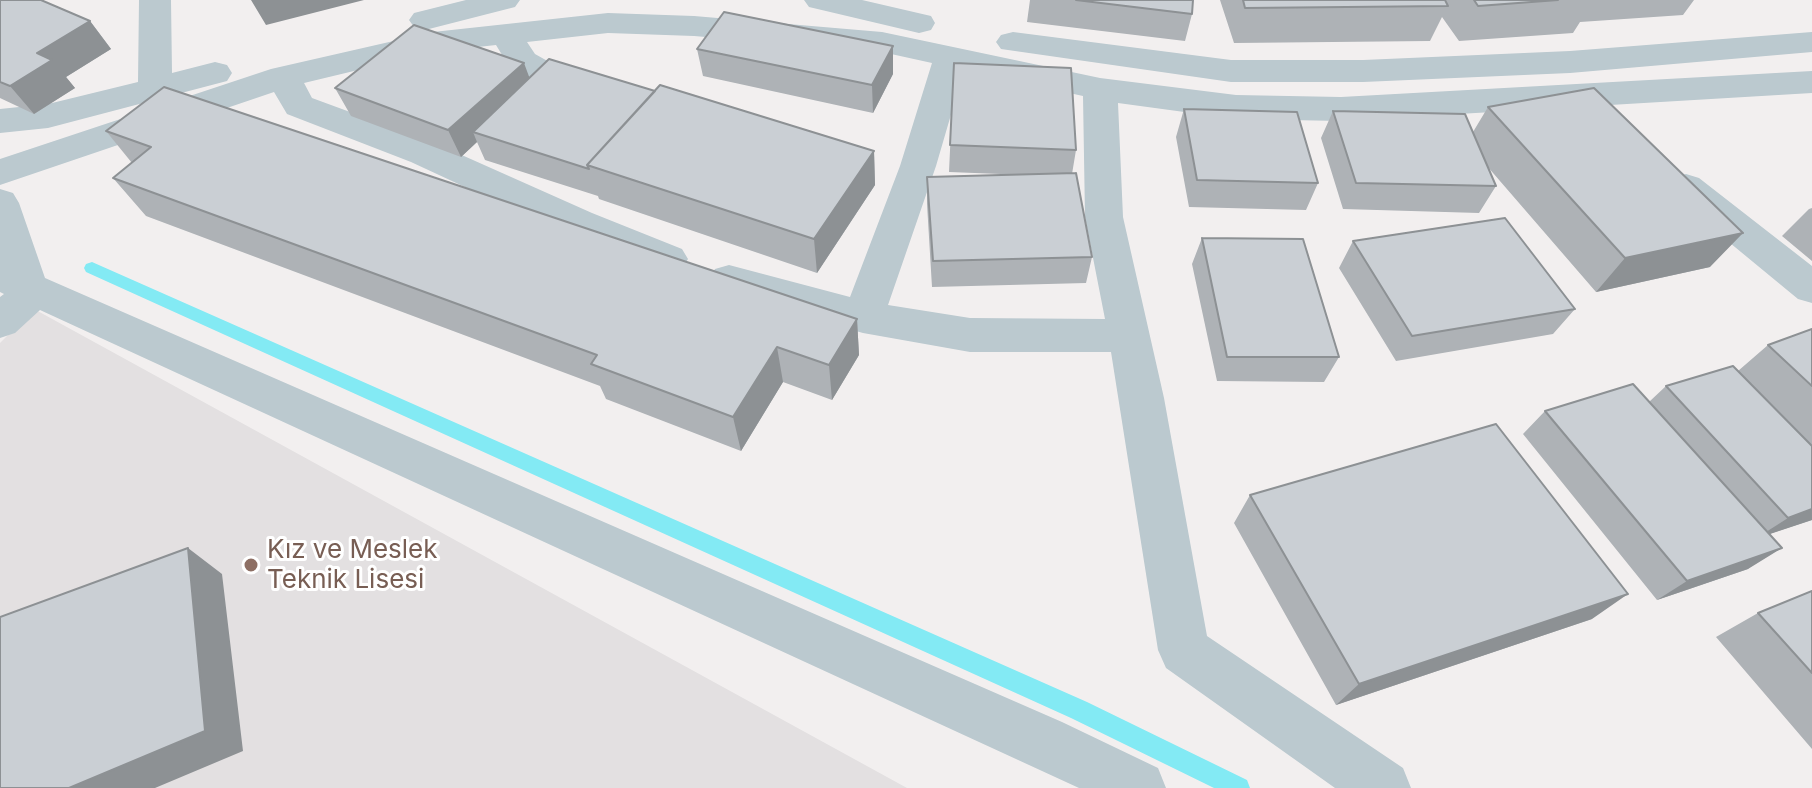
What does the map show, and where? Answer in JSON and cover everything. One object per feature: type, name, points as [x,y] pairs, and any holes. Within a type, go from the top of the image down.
[{"type":"street","points":[[155,0],[155,88]]},
{"type":"street","points":[[820,0],[974,36],[1231,71],[1363,71],[1554,63],[1812,42]]},
{"type":"street","points":[[0,172],[283,77],[433,42],[505,17]]},
{"type":"street","points":[[505,17],[522,61],[548,76],[623,100]]},
{"type":"street","points":[[0,121],[48,116],[155,88],[505,17],[694,26],[882,42],[1100,89],[1251,107],[1341,109],[1812,82]]},
{"type":"street","points":[[863,317],[895,185],[951,57]]},
{"type":"street","points":[[283,77],[299,106],[424,153],[578,223],[705,273],[863,317],[970,335],[1129,336]]},
{"type":"street","points":[[1100,89],[1104,217],[1142,398],[1184,650],[1383,788]]},
{"type":"street","points":[[1572,98],[1608,126]]},
{"type":"street","points":[[1655,163],[1812,288]]},
{"type":"street","points":[[0,203],[16,294],[1043,741],[1138,788]]},
{"type":"shaded area","name":"Kız ve Meslek Teknik Lisesi","points":[[34,309],[907,788],[0,788],[0,343]]},
{"type":"building","points":[[0,0],[41,0],[90,21],[37,53],[52,60],[10,86],[0,82]]},
{"type":"building","points":[[1076,0],[1193,0],[1192,14]]},
{"type":"building","points":[[1243,0],[1445,0],[1448,6],[1245,8]]},
{"type":"building","points":[[1474,0],[1558,0],[1478,6]]},
{"type":"building","points":[[724,12],[893,46],[872,85],[697,49]]},
{"type":"building","points":[[414,25],[524,63],[448,130],[335,88]]},
{"type":"building","points":[[549,59],[655,91],[587,165],[589,169],[473,132]]},
{"type":"building","points":[[954,63],[1071,68],[1076,150],[950,145]]},
{"type":"building","points":[[660,85],[874,151],[814,239],[587,165]]},
{"type":"building","points":[[164,87],[857,319],[829,365],[777,347],[733,417],[591,364],[597,355],[113,178],[151,147],[106,131]]},
{"type":"building","points":[[1594,88],[1743,233],[1625,258],[1488,107]]},
{"type":"building","points":[[1184,109],[1297,112],[1318,183],[1197,180]]},
{"type":"building","points":[[1333,111],[1465,114],[1496,186],[1356,183]]},
{"type":"building","points":[[1076,173],[1092,257],[933,261],[927,177]]},
{"type":"building","points":[[1505,218],[1575,309],[1412,336],[1353,241]]},
{"type":"building","points":[[1202,238],[1303,239],[1339,357],[1227,357]]},
{"type":"building","points":[[1812,329],[1812,386],[1768,345]]},
{"type":"building","points":[[1733,366],[1812,446],[1812,509],[1788,518],[1666,386]]},
{"type":"building","points":[[1633,384],[1782,548],[1687,581],[1545,411]]},
{"type":"building","points":[[1496,424],[1628,594],[1359,684],[1250,495]]},
{"type":"building","points":[[188,548],[205,731],[69,788],[0,788],[0,617]]},
{"type":"building","points":[[1812,591],[1812,673],[1758,613]]},
{"type":"waterway","points":[[92,268],[1079,710],[1239,788]]},
{"type":"place","name":"Kız ve Meslek Teknik Lisesi","points":[[251,565]]}]
